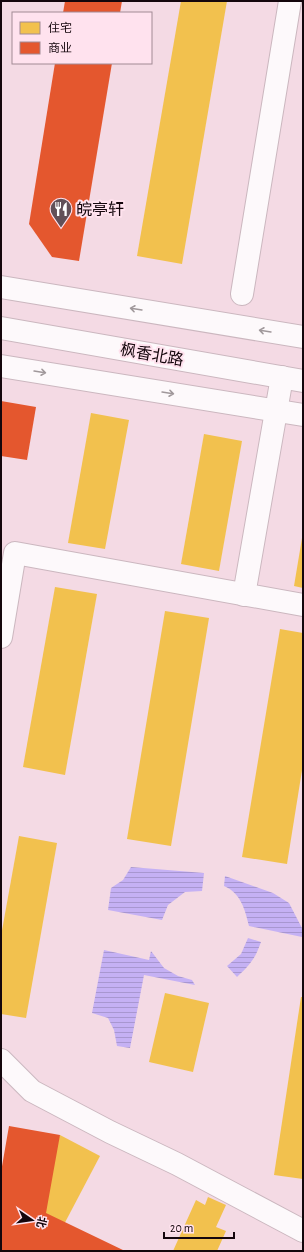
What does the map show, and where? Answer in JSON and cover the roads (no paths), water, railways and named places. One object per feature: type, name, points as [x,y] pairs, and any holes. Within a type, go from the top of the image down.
[{"type":"street","points":[[242,294],[290,1]]},
{"type":"street","points":[[1,287],[303,337]]},
{"type":"street","name":"枫香北路","points":[[1,328],[303,380]]},
{"type":"street","points":[[1,366],[303,414]]},
{"type":"street","points":[[244,595],[282,377]]},
{"type":"street","points":[[1,637],[15,553],[303,605]]},
{"type":"street","points":[[1,1060],[32,1091],[110,1132],[177,1164],[303,1231]]},
{"type":"place","name":"皖亭轩","points":[[61,228]]}]
